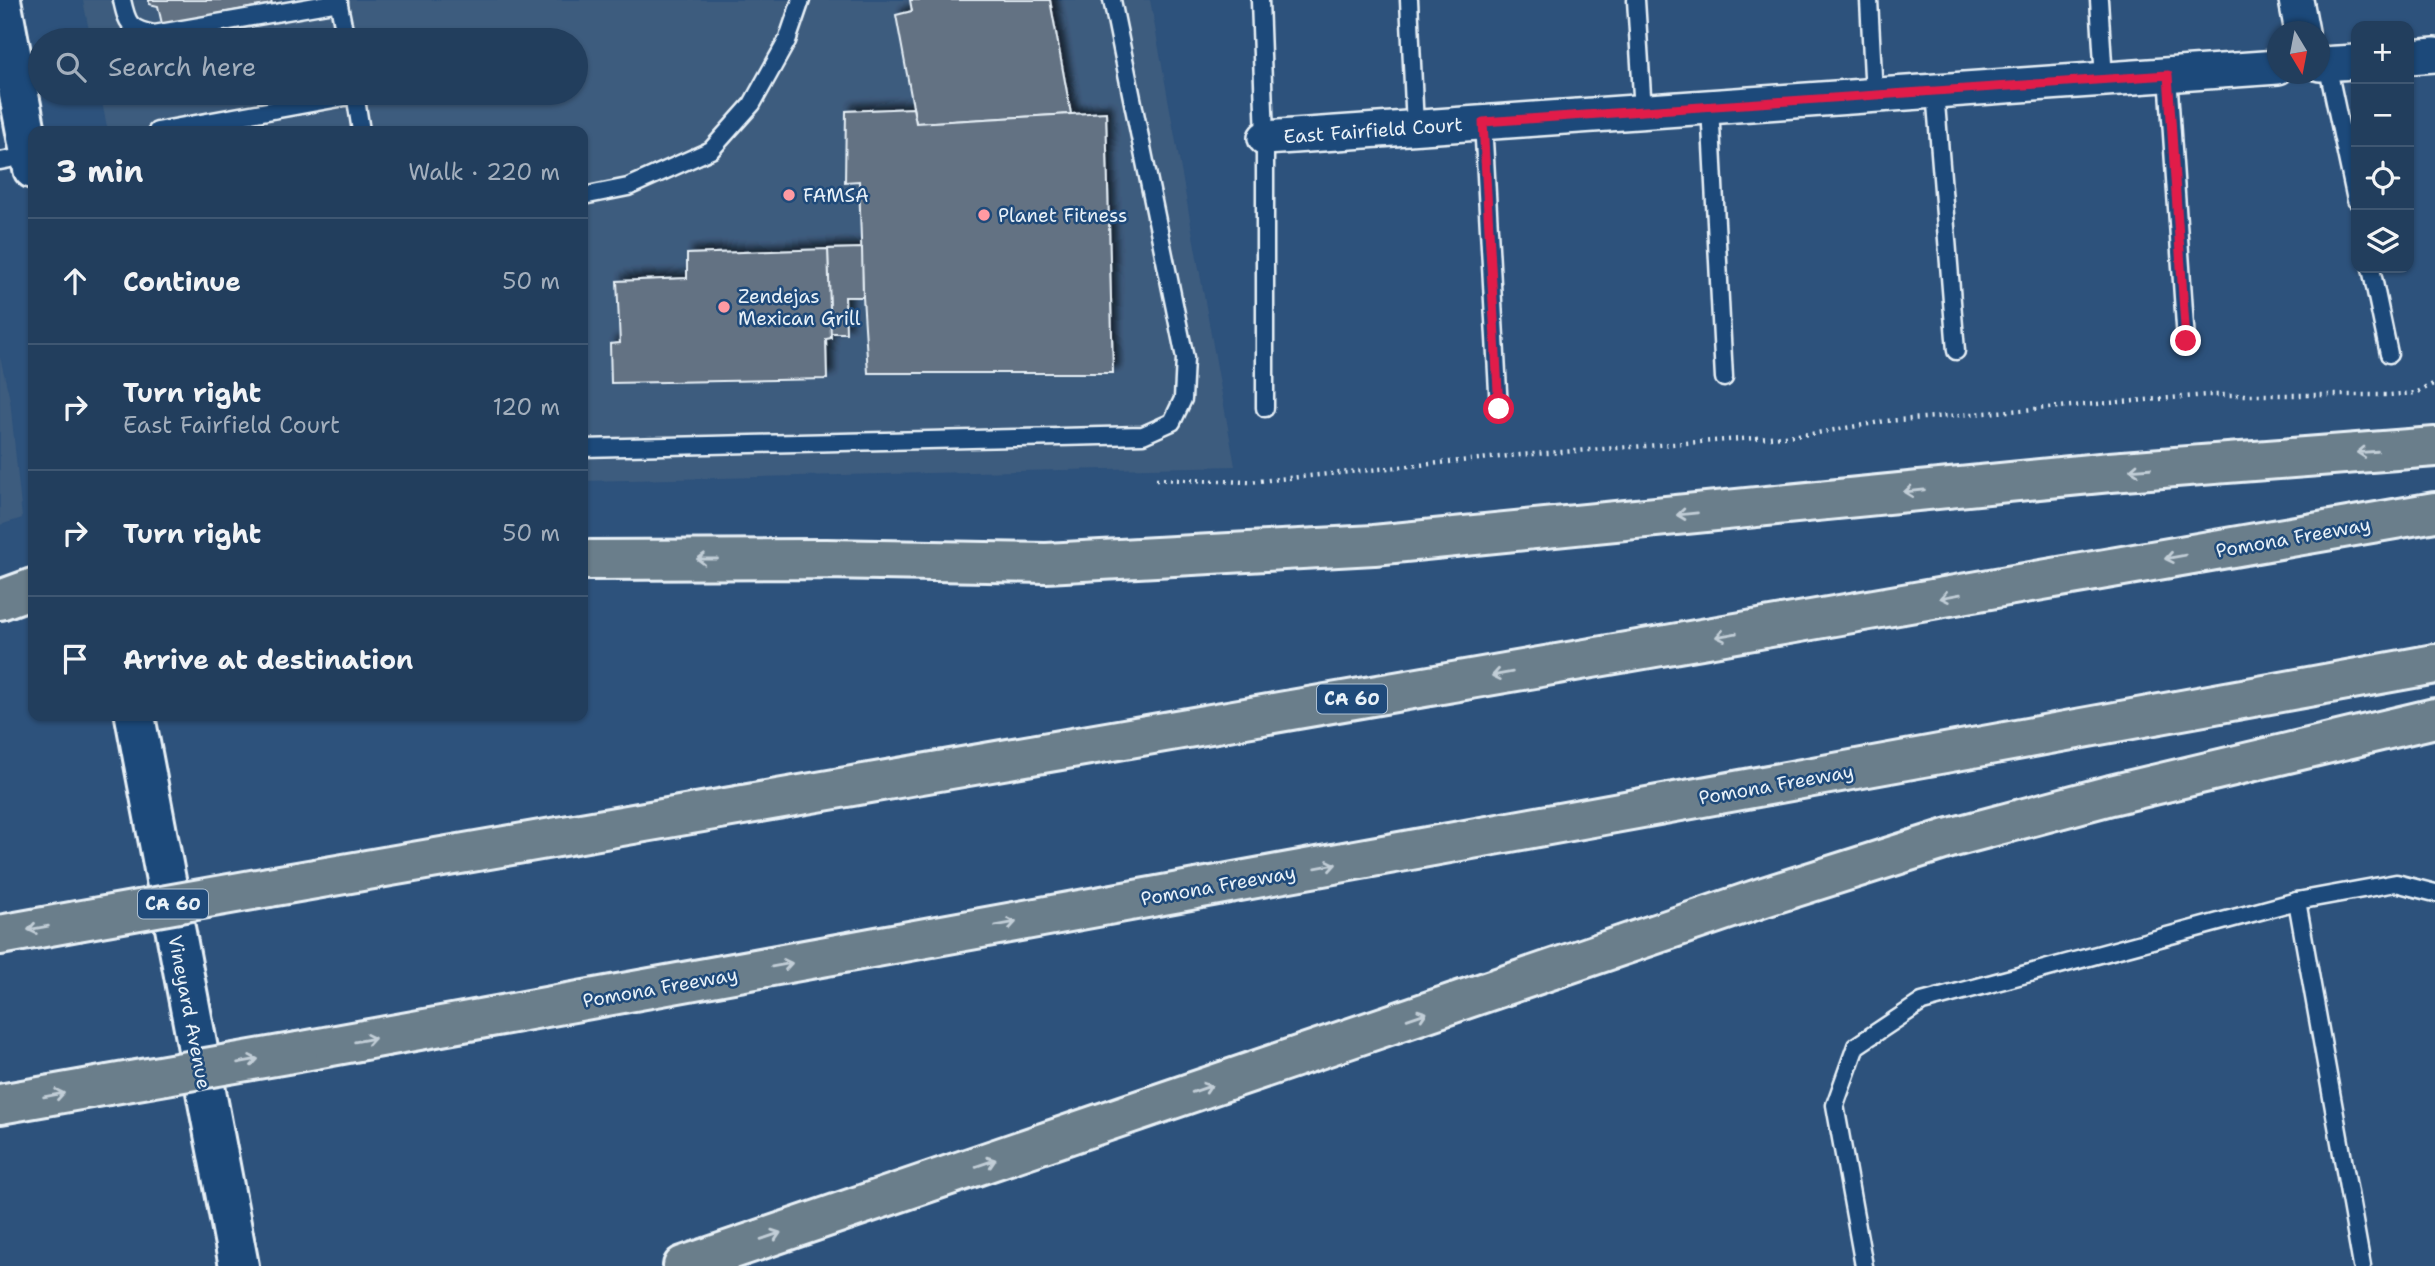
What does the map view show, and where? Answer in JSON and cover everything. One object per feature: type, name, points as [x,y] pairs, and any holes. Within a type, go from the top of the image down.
[{"type":"highway","points":[[588,560],[825,559],[1046,563],[1374,545],[2110,472],[2435,447]]},
{"type":"highway","name":"Pomona Freeway","points":[[0,935],[2435,512]]},
{"type":"highway","points":[[0,600],[28,591]]},
{"type":"highway","name":"Pomona Freeway","points":[[0,1104],[2435,664]]},
{"type":"highway","points":[[683,1266],[1751,902],[1951,838],[2111,795],[2435,718]]},
{"type":"main road","points":[[1,0],[24,160]]},
{"type":"main road","name":"Vineyard Avenue","points":[[136,721],[239,1266]]},
{"type":"street","points":[[2296,0],[2300,21]]},
{"type":"street","points":[[2414,57],[2435,55]]},
{"type":"street","name":"East Fairfield Court","points":[[1265,138],[2267,68]]},
{"type":"lane","points":[[122,0],[126,20],[135,28]]},
{"type":"lane","points":[[588,195],[628,187],[711,150],[752,104],[787,41],[801,0]]},
{"type":"lane","points":[[588,448],[1143,435],[1172,422],[1183,399],[1185,358],[1112,0]]},
{"type":"lane","points":[[1259,0],[1265,138],[1265,408]]},
{"type":"lane","points":[[1409,0],[1415,127]]},
{"type":"lane","points":[[1636,0],[1643,111]]},
{"type":"lane","points":[[1869,0],[1874,95]]},
{"type":"lane","points":[[2099,0],[2105,79]]},
{"type":"lane","points":[[188,28],[339,1],[344,28]]},
{"type":"lane","points":[[2334,63],[2351,169]]},
{"type":"lane","points":[[2168,75],[2186,341]]},
{"type":"lane","points":[[1935,91],[1956,351]]},
{"type":"lane","points":[[185,126],[296,105]]},
{"type":"lane","points":[[357,105],[360,126]]},
{"type":"lane","points":[[1710,106],[1724,378]]},
{"type":"lane","points":[[1483,122],[1499,409]]},
{"type":"lane","points":[[2372,273],[2389,354]]},
{"type":"lane","points":[[1864,1266],[1835,1105],[1856,1046],[1922,1002],[2297,901],[2396,883],[2435,893]]},
{"type":"lane","points":[[2297,901],[2362,1266]]},
{"type":"path","points":[[1156,478],[1249,482],[1520,455],[1811,434],[1886,421],[2207,395],[2416,393],[2435,383]]},
{"type":"shaded area","points":[[83,0],[1150,0],[1235,466],[588,481],[588,126],[107,126],[103,105],[588,105],[588,28],[89,28]]},
{"type":"shaded area","points":[[0,357],[10,400],[22,518],[0,525]]},
{"type":"building","points":[[149,0],[271,0],[272,4],[162,24],[158,6],[149,4]]},
{"type":"building","points":[[910,0],[1050,0],[1071,114],[916,123],[896,15],[912,11]]},
{"type":"building","name":"Planet Fitness","points":[[913,108],[916,123],[1106,112],[1113,373],[868,373],[859,181],[845,182],[846,111]]},
{"type":"building","points":[[862,248],[863,297],[845,297],[846,333],[830,333],[828,249]]},
{"type":"building","name":"Zendejas Mexican Grill","points":[[828,249],[831,338],[826,339],[827,379],[611,383],[610,344],[620,343],[617,281],[687,278],[687,254]]},
{"type":"place","name":"FAMSA","points":[[789,195]]},
{"type":"place","name":"Planet Fitness","points":[[984,215]]},
{"type":"place","name":"Zendejas Mexican Grill","points":[[724,307]]},
{"type":"route","points":[[1499,409],[1483,122],[2168,75],[2186,341]]}]
